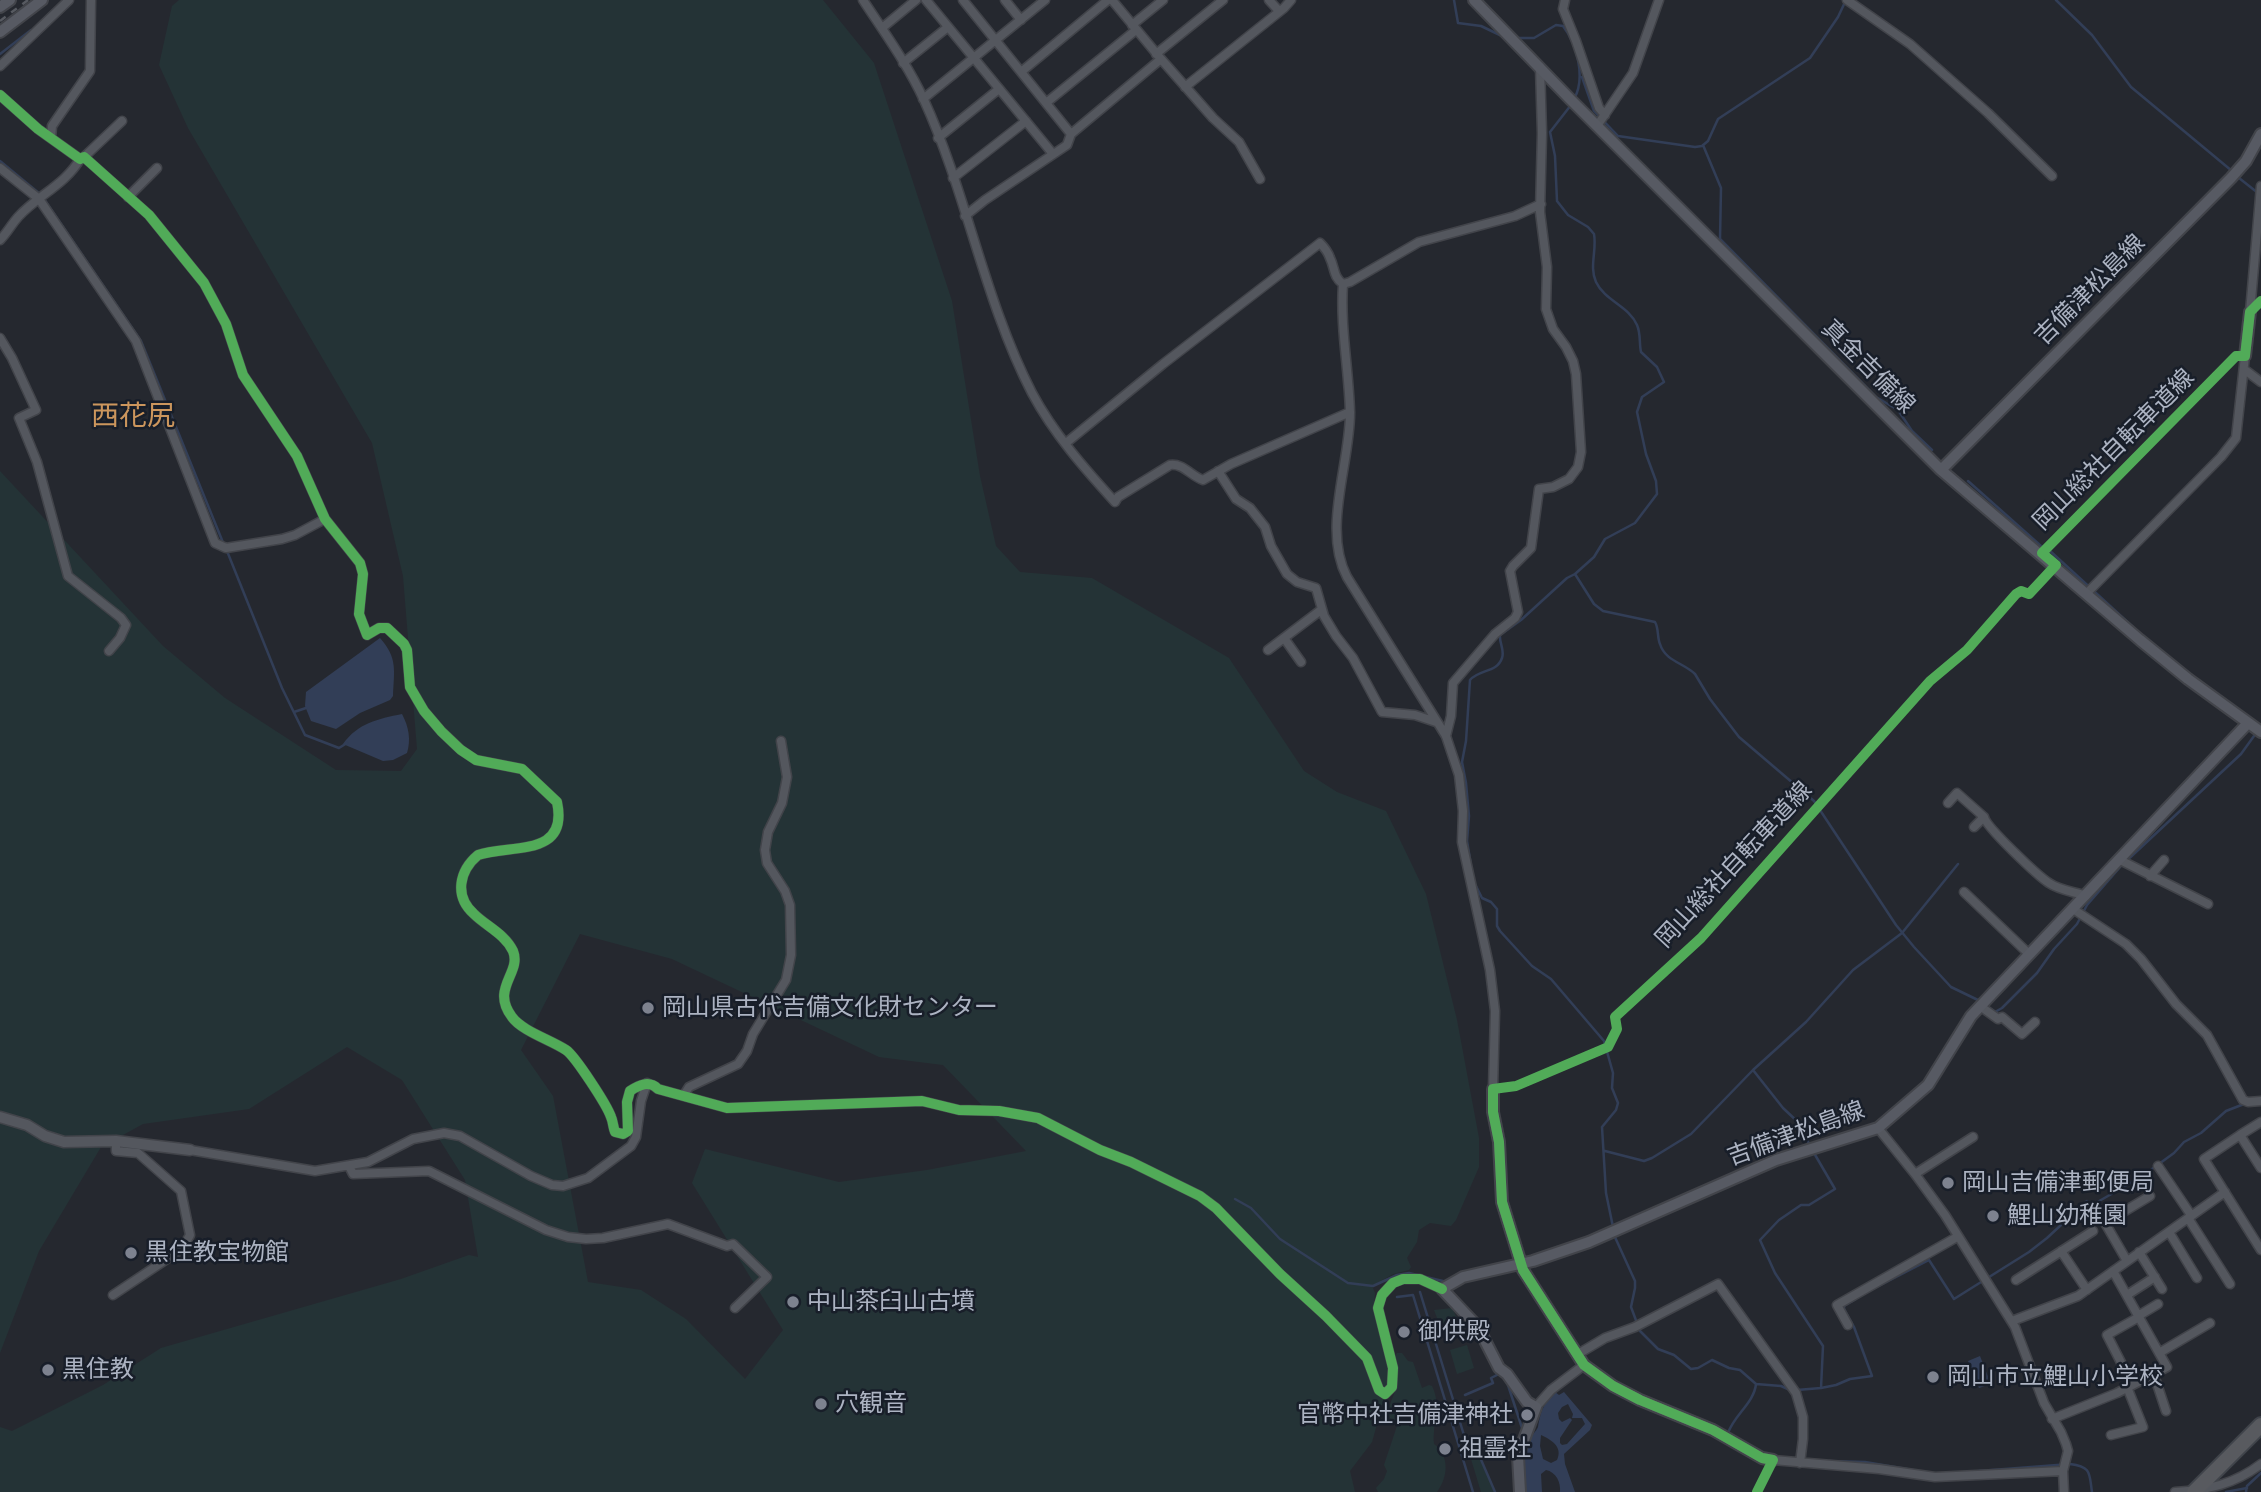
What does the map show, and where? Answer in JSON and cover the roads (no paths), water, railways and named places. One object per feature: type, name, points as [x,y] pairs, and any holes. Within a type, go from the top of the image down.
[{"type":"highway","points":[[2194,1492],[2261,1425]]},
{"type":"main road","points":[[0,7],[10,0]]},
{"type":"main road","points":[[0,32],[42,0]]},
{"type":"main road","name":"真金吉備線","points":[[1475,0],[1573,102],[1601,120],[1941,470],[2188,679],[2261,731]]},
{"type":"main road","name":"吉備津松島線","points":[[1941,470],[2231,178],[2261,138]]},
{"type":"main road","points":[[2245,356],[2250,312]]},
{"type":"main road","name":"吉備津松島線","points":[[1442,1289],[1463,1278],[1522,1264],[1615,1232],[1776,1160],[1878,1128],[1928,1085],[1958,1035],[1980,1006],[2248,723]]},
{"type":"main road","points":[[1493,1089],[1502,1202],[1522,1264],[1530,1281],[1581,1359],[1614,1386],[1638,1399],[1713,1430],[1762,1458],[1773,1460]]},
{"type":"main road","points":[[1442,1289],[1478,1327],[1499,1368],[1507,1374],[1527,1402],[1536,1408],[1518,1456],[1520,1492]]},
{"type":"street","points":[[0,65],[69,0]]},
{"type":"street","points":[[51,138],[51,126],[90,71],[91,0]]},
{"type":"street","points":[[863,0],[923,99],[1010,345],[1039,404],[1052,427],[1079,463],[1115,502],[1118,497],[1170,465],[1182,467],[1203,481],[1219,471],[1350,412]]},
{"type":"street","points":[[882,29],[916,0]]},
{"type":"street","points":[[926,0],[1053,154]]},
{"type":"street","points":[[963,0],[1071,134]]},
{"type":"street","points":[[1005,0],[1021,20]]},
{"type":"street","points":[[923,99],[1045,0]]},
{"type":"street","points":[[1021,72],[1110,0],[1185,87],[1239,142],[1260,179]]},
{"type":"street","points":[[1046,103],[1163,0]]},
{"type":"street","points":[[965,216],[1067,145],[1071,134],[1223,0]]},
{"type":"street","points":[[1269,0],[1279,11]]},
{"type":"street","points":[[1185,87],[1291,0]]},
{"type":"street","points":[[1564,0],[1563,9],[1601,120]]},
{"type":"street","points":[[1601,120],[1633,73],[1659,0]]},
{"type":"street","points":[[1847,0],[1894,32],[1951,80],[2052,176]]},
{"type":"street","points":[[903,63],[948,27]]},
{"type":"street","points":[[1446,736],[1451,716],[1453,683],[1495,634],[1515,618],[1518,612],[1510,571],[1530,552],[1539,489],[1552,487],[1569,479],[1575,473],[1580,460],[1573,360],[1546,315],[1548,267],[1541,204],[1540,67]]},
{"type":"street","points":[[938,138],[999,89]]},
{"type":"street","points":[[0,95],[128,197],[162,230],[204,283],[226,324],[243,376],[297,456],[325,519],[360,563],[363,574],[359,614],[367,635],[379,628],[387,628],[404,644],[407,650],[410,687],[424,710],[441,731],[469,756],[476,760],[522,769],[557,802],[558,822],[552,835],[544,842],[521,849],[478,855],[469,864],[460,882],[466,905],[472,913],[502,937],[512,950],[514,966],[506,982],[504,995],[510,1014],[521,1025],[572,1054],[610,1114],[613,1130],[617,1134],[626,1133],[629,1127],[627,1102],[630,1091],[647,1083],[658,1089],[727,1108],[922,1101],[959,1110],[999,1111],[1038,1118],[1100,1150],[1131,1161],[1216,1208],[1367,1358],[1382,1393],[1385,1394],[1392,1387],[1393,1368],[1378,1308],[1382,1295],[1393,1283],[1403,1279],[1420,1279],[1442,1289]]},
{"type":"street","points":[[0,240],[16,219],[73,171],[82,158],[122,121]]},
{"type":"street","points":[[953,178],[1026,121]]},
{"type":"street","points":[[0,168],[41,197],[136,341],[215,543],[224,548],[282,539],[325,519]]},
{"type":"street","points":[[128,197],[157,168]]},
{"type":"street","points":[[2250,312],[2261,186]]},
{"type":"street","points":[[1066,443],[1173,356],[1320,243],[1330,256],[1337,280],[1343,284],[1424,240],[1515,216],[1541,204]]},
{"type":"street","points":[[1343,284],[1341,312],[1350,412],[1336,523],[1340,561],[1366,609],[1446,736],[1459,775],[1463,811],[1463,853],[1490,970],[1496,1024],[1493,1089]]},
{"type":"street","points":[[0,338],[36,410],[19,418],[37,462],[68,576],[121,618],[126,625],[109,651]]},
{"type":"street","points":[[2086,594],[2213,465],[2236,438],[2245,356]]},
{"type":"street","points":[[2245,370],[2261,382]]},
{"type":"street","points":[[1219,471],[1236,499],[1250,508],[1265,527],[1271,546],[1287,574],[1297,582],[1316,588],[1321,610],[1335,636],[1353,658],[1381,712],[1415,715],[1437,722]]},
{"type":"street","points":[[1268,650],[1321,610]]},
{"type":"street","points":[[1284,638],[1301,662]]},
{"type":"street","points":[[684,1095],[689,1087],[738,1064],[786,979],[791,955],[790,905],[785,891],[767,863],[765,850],[768,832],[782,803],[787,777],[781,741]]},
{"type":"street","points":[[1948,803],[1957,793],[2050,884],[2086,896]]},
{"type":"street","points":[[1974,827],[1984,817]]},
{"type":"street","points":[[2120,860],[2208,904]]},
{"type":"street","points":[[2150,876],[2164,860]]},
{"type":"street","points":[[1964,892],[2029,954]]},
{"type":"street","points":[[2073,909],[2126,944],[2141,959],[2176,1003],[2207,1035],[2243,1100],[2261,1101]]},
{"type":"street","points":[[1980,1006],[1998,1020],[2002,1017],[2022,1034],[2035,1022]]},
{"type":"street","points":[[0,1117],[27,1125],[45,1136],[64,1142],[116,1141],[190,1150],[315,1171],[368,1163],[413,1139],[444,1133],[460,1136],[531,1176],[552,1185],[563,1186],[588,1178],[631,1146],[636,1137],[641,1101],[647,1083]]},
{"type":"street","points":[[2261,1122],[2204,1159],[2261,1250]]},
{"type":"street","points":[[1878,1128],[1916,1174],[2012,1321],[2044,1403],[2061,1432],[2068,1451],[2063,1471],[2064,1492]]},
{"type":"street","points":[[2240,1135],[2261,1168]]},
{"type":"street","points":[[1916,1174],[1973,1137]]},
{"type":"street","points":[[113,1295],[182,1250],[190,1235],[181,1191],[138,1153],[116,1151],[116,1141]]},
{"type":"street","points":[[349,1166],[353,1174],[429,1171],[546,1230],[568,1237],[603,1238],[668,1224],[727,1246],[733,1244],[767,1277],[735,1308]]},
{"type":"street","points":[[2158,1166],[2231,1284]]},
{"type":"street","points":[[2012,1321],[2078,1296],[2225,1192]]},
{"type":"street","points":[[2127,1261],[2105,1223],[2150,1196]]},
{"type":"street","points":[[2016,1280],[2093,1231]]},
{"type":"street","points":[[2168,1231],[2197,1278]]},
{"type":"street","points":[[1848,1325],[1837,1305],[1957,1237]]},
{"type":"street","points":[[2061,1251],[2087,1290]]},
{"type":"street","points":[[2139,1252],[2162,1289]]},
{"type":"street","points":[[2052,1419],[2130,1386],[2166,1367],[2113,1271]]},
{"type":"street","points":[[2127,1295],[2155,1277]]},
{"type":"street","points":[[1536,1408],[1581,1359],[1605,1338],[1636,1327],[1718,1284],[1796,1394],[1804,1424],[1800,1463]]},
{"type":"street","points":[[2111,1435],[2143,1427],[2130,1386],[2107,1335],[2158,1304]]},
{"type":"street","points":[[2159,1353],[2210,1323]]},
{"type":"street","points":[[2154,1375],[2166,1411]]},
{"type":"street","points":[[1773,1460],[1879,1469],[1935,1477],[2063,1471]]},
{"type":"street","points":[[2175,1492],[2194,1492],[2225,1485],[2261,1465]]},
{"type":"water","points":[[380,638],[390,652],[394,665],[393,696],[390,700],[360,713],[336,729],[311,721],[305,706],[306,692]]},
{"type":"water","points":[[402,714],[409,734],[407,753],[393,760],[383,761],[343,744],[362,727]]},
{"type":"water","points":[[1980,1356],[1991,1384],[1979,1388],[1968,1361]]},
{"type":"water","points":[[1555,1392],[1559,1395],[1564,1392],[1592,1425],[1564,1454],[1575,1492],[1560,1492],[1557,1478],[1546,1470],[1541,1474],[1542,1492],[1525,1492],[1525,1453],[1538,1427],[1543,1408]],"holes":[[[1568,1404],[1572,1418],[1582,1418],[1585,1424],[1567,1444],[1562,1445],[1560,1438],[1572,1420],[1570,1418],[1562,1422],[1558,1413]],[[1541,1435],[1559,1451],[1557,1460],[1551,1463],[1543,1459]]]},
{"type":"waterway","points":[[1454,0],[1458,23],[1481,26],[1504,37]]},
{"type":"waterway","points":[[1582,77],[1594,111],[1618,136],[1702,146],[1708,141],[1718,119],[1810,58],[1838,17],[1846,0]]},
{"type":"waterway","points":[[2056,0],[2092,35],[2131,87],[2232,171]]},
{"type":"waterway","points":[[1518,38],[1534,38],[1556,25],[1563,26],[1576,51],[1578,61],[1578,91],[1574,99]]},
{"type":"waterway","points":[[0,54],[31,30]]},
{"type":"waterway","points":[[1571,105],[1550,132],[1555,156],[1557,201],[1568,215],[1588,227],[1594,234],[1593,270],[1596,282],[1605,294],[1633,318],[1639,332],[1641,352],[1657,367],[1664,382],[1642,397],[1637,412],[1646,454],[1656,481],[1657,494],[1635,523],[1605,539],[1594,557],[1575,574],[1594,604],[1603,611],[1655,622],[1662,650],[1695,674],[1739,737],[1814,801],[1896,925],[1914,947],[1951,987],[1980,1001]]},
{"type":"waterway","points":[[1703,145],[1721,188],[1720,239],[1876,397],[1898,410],[1912,431],[1932,450]]},
{"type":"waterway","points":[[0,161],[40,194]]},
{"type":"waterway","points":[[2239,178],[2258,193]]},
{"type":"waterway","points":[[44,199],[141,341],[224,545]]},
{"type":"waterway","points":[[1968,481],[2133,627]]},
{"type":"waterway","points":[[227,551],[282,688],[305,735],[339,748],[347,743]]},
{"type":"waterway","points":[[1471,865],[1467,841],[1469,816],[1462,762],[1470,680],[1500,663],[1503,652],[1500,635],[1575,574]]},
{"type":"waterway","points":[[294,712],[306,708]]},
{"type":"waterway","points":[[1987,1006],[1995,1012],[2002,1008],[2037,973],[2077,924],[2087,905],[2121,866],[2241,754],[2254,736]]},
{"type":"waterway","points":[[1605,1151],[1644,1161],[1691,1134],[1753,1070],[1806,1022],[1853,970],[1902,933],[1958,864]]},
{"type":"waterway","points":[[1474,882],[1482,898],[1497,909],[1497,926],[1500,931],[1532,966],[1551,979],[1604,1041],[1613,1073],[1612,1088],[1618,1103],[1616,1110],[1602,1127],[1606,1193],[1613,1227]]},
{"type":"waterway","points":[[1753,1070],[1783,1108],[1800,1124],[1809,1144]]},
{"type":"waterway","points":[[1871,1290],[1929,1260],[1954,1299],[2029,1252],[2087,1201],[2092,1208],[2094,1204],[2141,1177],[2226,1111],[2244,1104]]},
{"type":"waterway","points":[[1797,1390],[1821,1388],[1823,1346],[1775,1273],[1760,1240],[1779,1220],[1801,1205],[1809,1205],[1835,1189],[1814,1153]]},
{"type":"waterway","points":[[1235,1199],[1251,1208],[1280,1239],[1348,1283],[1373,1286],[1397,1275],[1409,1273],[1447,1282]]},
{"type":"waterway","points":[[1614,1235],[1635,1281],[1631,1307],[1640,1331],[1658,1349],[1674,1355],[1691,1369],[1712,1360],[1740,1370],[1756,1384],[1752,1397],[1728,1433]]},
{"type":"waterway","points":[[1420,1292],[1471,1458],[1479,1455],[1495,1492]]},
{"type":"waterway","points":[[1397,1297],[1413,1295],[1473,1492]]},
{"type":"waterway","points":[[1821,1388],[1850,1379],[1872,1376],[1854,1327],[1844,1309],[1844,1306],[1856,1299]]},
{"type":"waterway","points":[[1484,1328],[1494,1347]]},
{"type":"waterway","points":[[1465,1395],[1493,1383],[1491,1378],[1497,1375],[1494,1369]]},
{"type":"waterway","points":[[1507,1382],[1522,1433]]},
{"type":"waterway","points":[[1756,1384],[1781,1386],[1790,1390]]},
{"type":"waterway","points":[[1826,1461],[1865,1462],[1913,1470]]},
{"type":"waterway","points":[[1979,1471],[2077,1465],[2088,1472],[2092,1492]]},
{"type":"waterway","points":[[2246,1492],[2247,1486],[2261,1473]]},
{"type":"waterway","points":[[2226,1492],[2247,1488]]},
{"type":"railway","points":[[0,21],[28,0]]},
{"type":"place","name":"岡山県古代吉備文化財センター","points":[[648,1008]]},
{"type":"place","name":"岡山吉備津郵便局","points":[[1948,1183]]},
{"type":"place","name":"鯉山幼稚園","points":[[1993,1216]]},
{"type":"place","name":"黒住教宝物館","points":[[131,1253]]},
{"type":"place","name":"中山茶臼山古墳","points":[[793,1302]]},
{"type":"place","name":"御供殿","points":[[1404,1332]]},
{"type":"place","name":"黒住教","points":[[48,1370]]},
{"type":"place","name":"岡山市立鯉山小学校","points":[[1933,1377]]},
{"type":"place","name":"穴観音","points":[[821,1404]]},
{"type":"place","name":"官幣中社吉備津神社","points":[[1527,1415]]},
{"type":"place","name":"祖霊社","points":[[1445,1449]]},
{"type":"district","name":"西花尻","points":[[133,417]]}]
